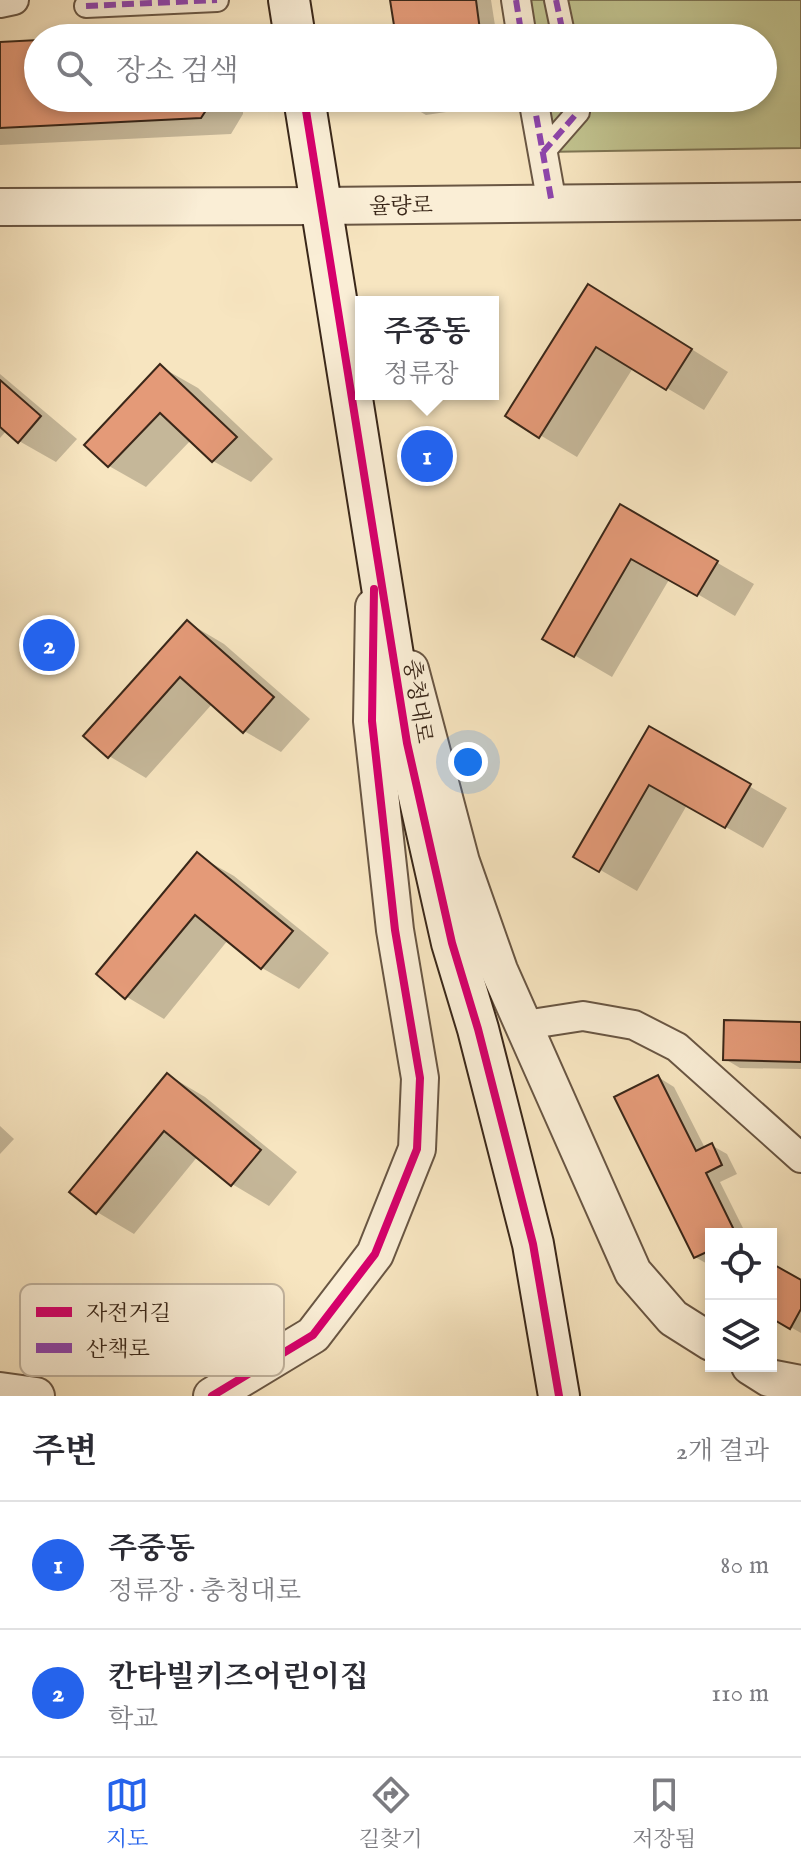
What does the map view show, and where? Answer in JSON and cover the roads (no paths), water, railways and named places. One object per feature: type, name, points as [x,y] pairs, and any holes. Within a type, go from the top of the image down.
[{"type":"main road","points":[[289,0],[293,24]]},
{"type":"main road","name":"충청대로","points":[[306,112],[407,743],[452,943],[478,1029],[533,1244],[559,1396]]},
{"type":"street","points":[[0,3],[14,0]]},
{"type":"street","points":[[86,6],[217,0]]},
{"type":"street","points":[[516,0],[520,24]]},
{"type":"street","points":[[556,0],[561,24]]},
{"type":"street","points":[[536,112],[552,204]]},
{"type":"street","points":[[543,152],[578,112]]},
{"type":"street","name":"율량로","points":[[0,207],[801,201]]},
{"type":"street","points":[[375,533],[461,862],[499,970],[633,1272],[673,1318],[705,1338]]},
{"type":"street","points":[[284,1353],[313,1335],[375,1254],[417,1149],[420,1078],[395,930],[372,721],[375,533]]},
{"type":"street","points":[[525,1025],[583,1016],[634,1025],[677,1047],[801,1158]]},
{"type":"street","points":[[760,1372],[769,1378],[801,1384]]},
{"type":"street","points":[[212,1396],[245,1376]]},
{"type":"street","points":[[0,1391],[15,1396]]},
{"type":"street","points":[[0,1391],[36,1396]]},
{"type":"place","name":"주중동","points":[[427,456]]},
{"type":"place","name":"칸타빌키즈어린이집","points":[[49,645]]}]
